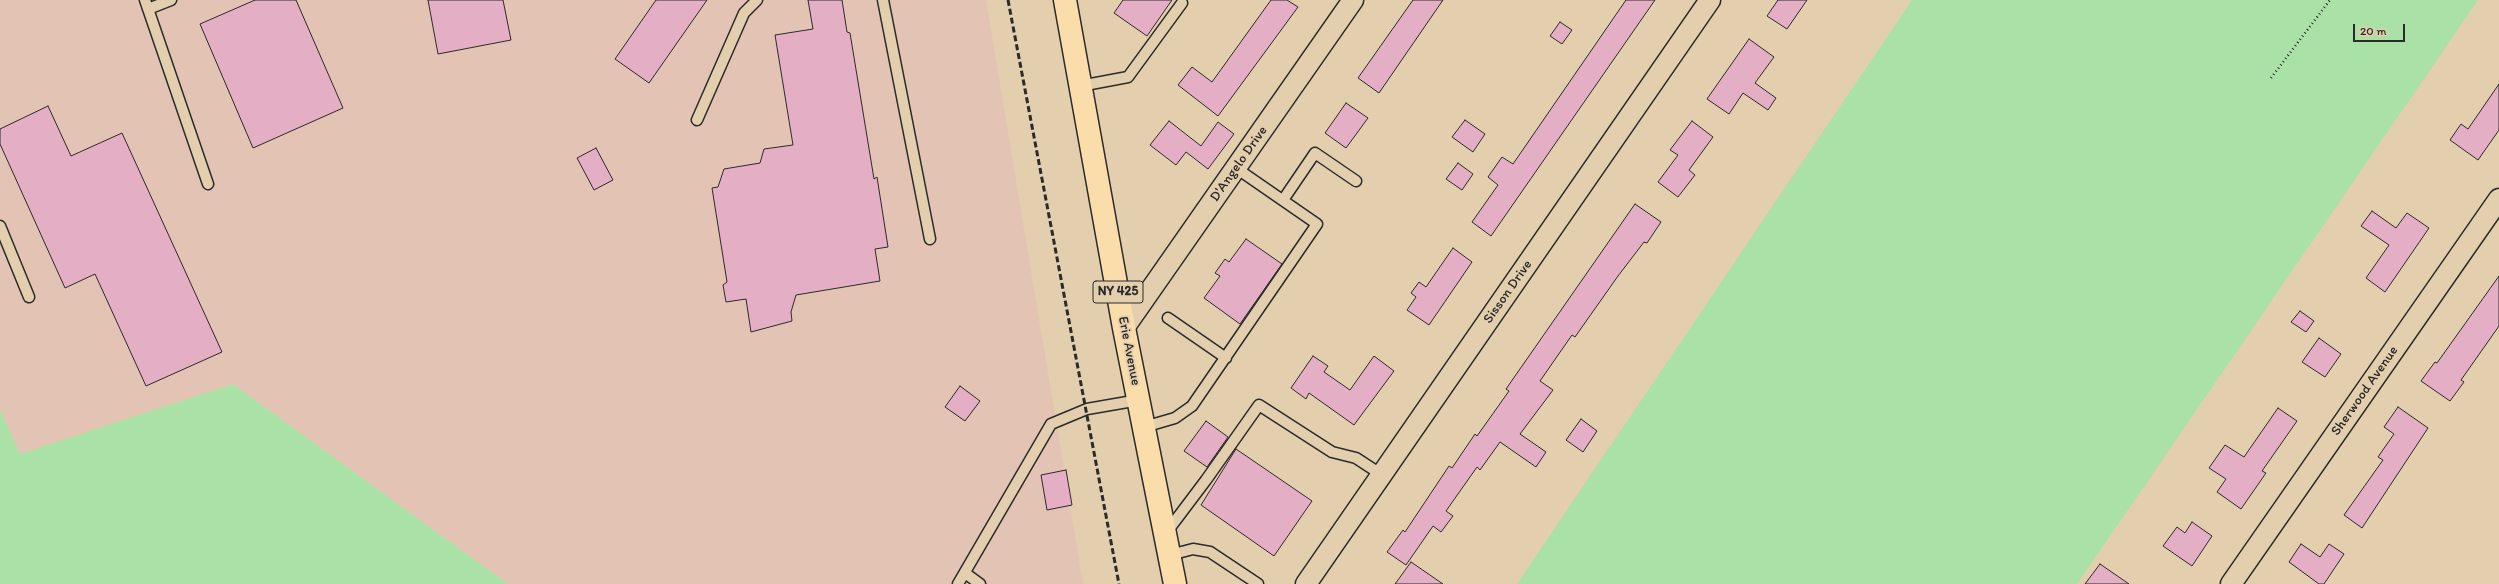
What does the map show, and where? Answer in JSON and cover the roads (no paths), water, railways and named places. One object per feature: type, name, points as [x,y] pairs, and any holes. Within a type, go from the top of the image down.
[{"type":"main road","name":"Erie Avenue","points":[[1065,0],[1124,328],[1175,584]]},
{"type":"street","name":"D'Angelo Drive","points":[[1124,328],[1353,0]]},
{"type":"street","name":"Sisson Drive","points":[[1306,584],[1710,0]]},
{"type":"street","name":"Sherwood Avenue","points":[[2231,584],[2499,199]]},
{"type":"lane","points":[[171,0],[146,4],[208,184]]},
{"type":"lane","points":[[697,120],[744,13],[757,0]]},
{"type":"lane","points":[[883,0],[930,240]]},
{"type":"lane","points":[[1080,86],[1128,77],[1182,3]]},
{"type":"lane","points":[[1283,200],[1315,153],[1356,181]]},
{"type":"lane","points":[[1144,427],[1175,418],[1192,406],[1317,224],[1236,168]]},
{"type":"lane","points":[[0,226],[30,297]]},
{"type":"lane","points":[[1168,318],[1226,358]]},
{"type":"lane","points":[[958,584],[1052,424],[1087,409],[1139,400]]},
{"type":"lane","points":[[1166,533],[1259,405],[1332,452],[1356,458],[1382,475]]},
{"type":"lane","points":[[1170,555],[1193,549],[1210,552],[1258,584]]},
{"type":"lane","points":[[964,573],[980,584]]},
{"type":"railway","points":[[1008,0],[1119,584]]}]
